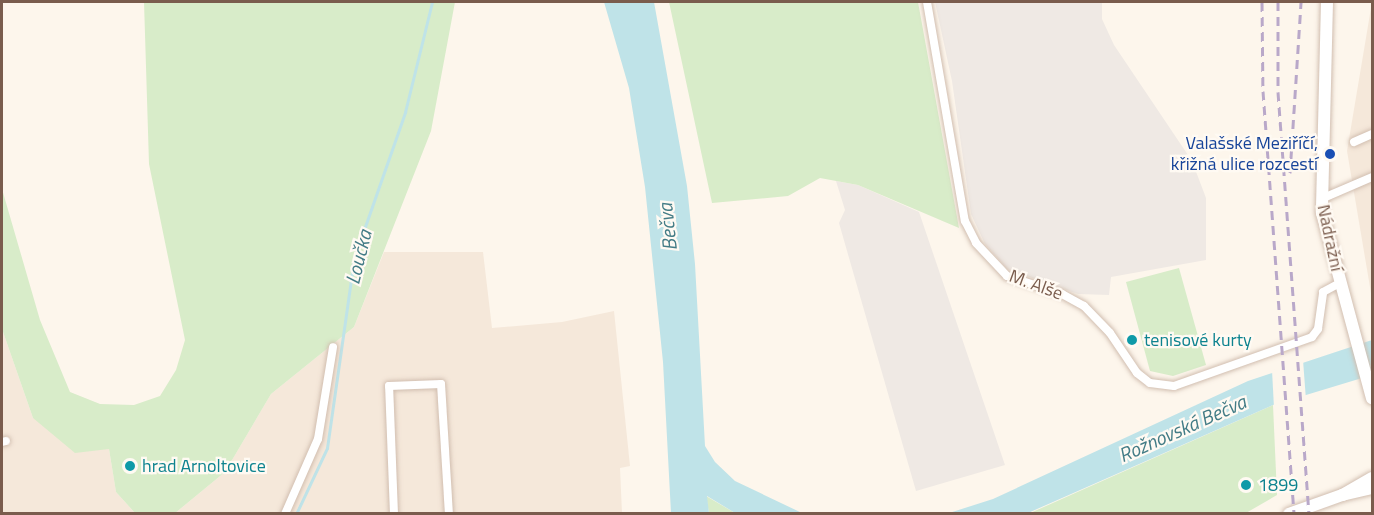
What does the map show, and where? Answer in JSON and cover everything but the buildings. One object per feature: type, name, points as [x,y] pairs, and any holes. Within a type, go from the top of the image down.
[{"type":"main road","name":"Nádražní","points":[[1327,2],[1322,199],[1340,283],[1372,395]]},
{"type":"main road","points":[[1342,495],[1372,478]]},
{"type":"main road","points":[[1288,513],[1342,495],[1372,488]]},
{"type":"street","name":"M. Alše","points":[[927,2],[965,221],[976,243],[1007,276],[1062,294],[1084,306],[1103,324],[1144,379],[1155,386],[1174,386],[1312,337],[1318,329],[1323,292],[1340,283]]},
{"type":"street","points":[[1354,142],[1372,134]]},
{"type":"street","points":[[1322,199],[1372,177]]},
{"type":"street","points":[[285,513],[318,439],[333,347]]},
{"type":"street","points":[[394,513],[389,386],[441,384],[449,513]]},
{"type":"shaded area","points":[[935,2],[1102,2],[1102,19],[1114,45],[1192,161],[1206,198],[1206,260],[1111,277],[1109,295],[1078,294],[1007,269],[985,244],[971,214],[952,81]]},
{"type":"shaded area","points":[[1372,2],[1372,299],[1347,151]]},
{"type":"shaded area","points":[[836,181],[858,185],[919,212],[1005,465],[916,491],[839,223],[845,210]]},
{"type":"shaded area","points":[[384,252],[483,252],[492,328],[562,322],[614,311],[630,466],[620,468],[622,513],[174,514],[225,472],[271,394],[354,327]]},
{"type":"shaded area","points":[[2,329],[33,418],[109,449],[116,492],[135,513],[2,513]]},
{"type":"green space","points":[[144,2],[455,2],[431,131],[354,327],[271,394],[225,472],[174,514],[135,513],[116,492],[109,449],[75,453],[33,418],[2,329],[2,189],[40,320],[70,392],[100,404],[134,405],[160,396],[176,370],[185,340],[149,164]]},
{"type":"green space","points":[[669,2],[918,2],[959,228],[858,185],[820,178],[788,196],[712,203]]},
{"type":"green space","points":[[1179,268],[1206,365],[1173,376],[1150,371],[1126,282]]},
{"type":"green space","points":[[1273,405],[1277,495],[1246,513],[1028,514]]},
{"type":"green space","points":[[706,496],[735,513],[709,513]]},
{"type":"water","name":"Bečva","points":[[604,2],[654,2],[687,186],[695,264],[705,446],[715,462],[735,481],[802,513],[735,513],[707,496],[709,513],[671,513],[663,362],[645,187],[629,88]]},
{"type":"water","name":"Rožnovská Bečva","points":[[1372,340],[1372,375],[1273,405],[1028,513],[946,514],[993,499],[1248,381]]},
{"type":"pier","points":[[1303,360],[1306,400],[1274,408],[1272,370]]},
{"type":"waterway","name":"Loučka","points":[[296,514],[327,448],[354,258],[405,112],[432,2]]},
{"type":"railway","points":[[1262,2],[1263,91],[1294,514]]},
{"type":"railway","points":[[1278,2],[1278,92],[1309,514]]},
{"type":"railway","points":[[1290,173],[1301,2]]},
{"type":"place","name":"Valašské Meziříčí, křižná ulice rozcestí","points":[[1330,154]]},
{"type":"place","name":"tenisové kurty","points":[[1132,340]]},
{"type":"place","name":"hrad Arnoltovice","points":[[130,466]]},
{"type":"place","name":"1899","points":[[1246,485]]}]
